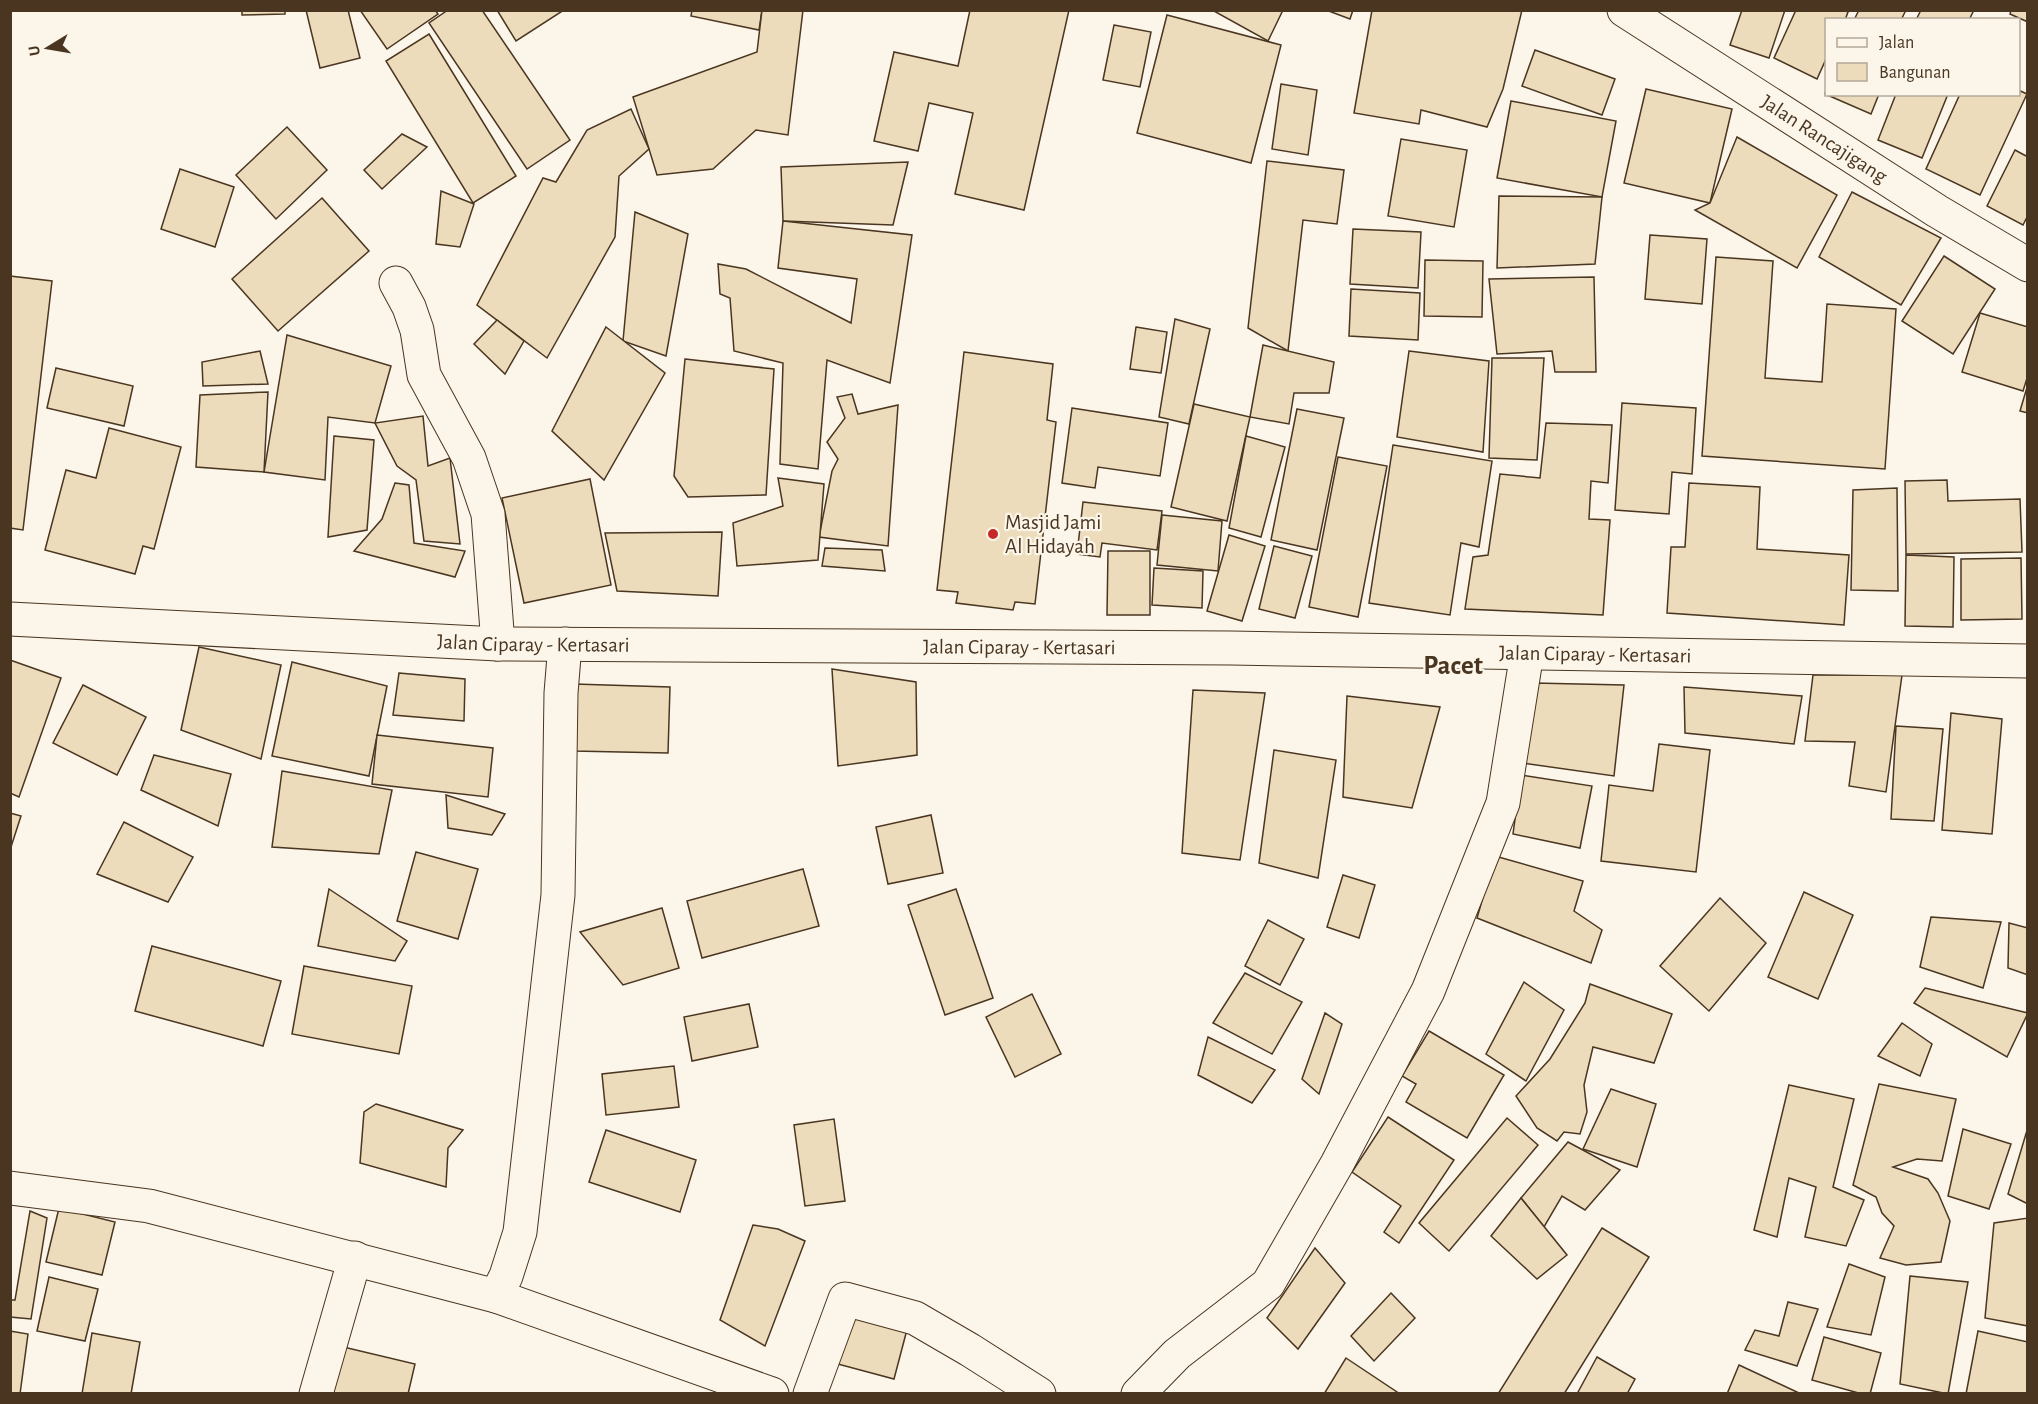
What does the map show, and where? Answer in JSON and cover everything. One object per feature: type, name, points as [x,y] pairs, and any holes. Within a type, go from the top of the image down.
[{"type":"street","name":"Jalan Rancajigang","points":[[1624,10],[1937,211],[2028,265]]},
{"type":"street","points":[[396,283],[409,307],[417,330],[424,375],[469,458],[488,514],[498,644]]},
{"type":"street","name":"Jalan Ciparay - Kertasari","points":[[10,619],[498,644],[1220,648],[2028,661]]},
{"type":"street","points":[[496,1296],[506,1276],[520,1232],[558,895],[561,693],[565,644]]},
{"type":"street","points":[[1138,1394],[1177,1354],[1268,1284],[1343,1154],[1428,991],[1503,803],[1527,653]]},
{"type":"street","points":[[10,1188],[149,1206],[496,1296],[772,1394]]},
{"type":"street","points":[[316,1394],[355,1258]]},
{"type":"street","points":[[810,1394],[845,1299],[915,1318],[1039,1394]]},
{"type":"building","points":[[242,10],[285,10],[285,14],[242,15]]},
{"type":"building","points":[[306,10],[348,10],[360,58],[320,68]]},
{"type":"building","points":[[360,10],[435,10],[438,14],[387,49]]},
{"type":"building","points":[[448,10],[482,10],[570,140],[527,169],[429,23]]},
{"type":"building","points":[[497,10],[564,10],[516,41]]},
{"type":"building","points":[[692,10],[762,10],[759,30],[691,16]]},
{"type":"building","points":[[762,10],[803,10],[788,135],[756,130],[713,169],[657,175],[633,97],[757,52]]},
{"type":"building","points":[[970,10],[1069,10],[1024,210],[955,194],[973,113],[929,103],[918,151],[874,141],[894,52],[958,66]]},
{"type":"building","points":[[1212,10],[1283,10],[1268,41]]},
{"type":"building","points":[[1326,10],[1353,10],[1350,19]]},
{"type":"building","points":[[1372,10],[1522,10],[1503,89],[1487,127],[1421,110],[1419,124],[1354,113]]},
{"type":"building","points":[[1742,10],[1785,10],[1769,58],[1730,45]]},
{"type":"building","points":[[1796,10],[1844,10],[1848,12],[1846,18],[1825,18],[1825,61],[1817,79],[1774,58]]},
{"type":"building","points":[[1859,10],[1906,10],[1902,18],[1855,18]]},
{"type":"building","points":[[1921,10],[1974,10],[1970,18],[1917,18]]},
{"type":"building","points":[[2011,10],[2028,10],[2028,22],[2020,18],[2010,14]]},
{"type":"building","points":[[1167,15],[1281,45],[1251,163],[1137,133]]},
{"type":"building","points":[[1114,25],[1151,32],[1140,87],[1103,80]]},
{"type":"building","points":[[429,34],[516,176],[473,203],[386,61]]},
{"type":"building","points":[[1535,50],[1615,79],[1602,115],[1522,86]]},
{"type":"building","points":[[1281,84],[1317,90],[1308,155],[1272,149]]},
{"type":"building","points":[[1646,89],[1732,109],[1710,203],[1624,183]]},
{"type":"building","points":[[2020,91],[2027,94],[1980,195],[1926,169],[1959,96],[2020,96]]},
{"type":"building","points":[[1830,96],[1878,96],[1871,114]]},
{"type":"building","points":[[1895,96],[1947,96],[1922,158],[1878,140]]},
{"type":"building","points":[[1511,101],[1616,121],[1602,197],[1497,178]]},
{"type":"building","points":[[631,109],[649,149],[619,176],[615,237],[547,358],[477,305],[543,178],[556,182],[587,130]]},
{"type":"building","points":[[287,127],[327,170],[276,219],[236,175]]},
{"type":"building","points":[[402,134],[427,147],[382,189],[364,170]]},
{"type":"building","points":[[1737,137],[1837,195],[1797,268],[1695,210],[1710,203]]},
{"type":"building","points":[[1401,139],[1467,150],[1454,227],[1388,216]]},
{"type":"building","points":[[2015,150],[2028,157],[2028,215],[2023,225],[1987,206]]},
{"type":"building","points":[[1267,161],[1344,170],[1337,224],[1303,220],[1288,351],[1248,328]]},
{"type":"building","points":[[908,162],[893,225],[783,221],[781,167]]},
{"type":"building","points":[[180,169],[234,187],[215,247],[161,229]]},
{"type":"building","points":[[441,191],[474,204],[460,247],[436,244]]},
{"type":"building","points":[[1852,192],[1941,238],[1901,305],[1819,257]]},
{"type":"building","points":[[1499,196],[1602,197],[1595,264],[1497,268]]},
{"type":"building","points":[[322,198],[369,251],[278,331],[232,279]]},
{"type":"building","points":[[635,212],[688,234],[666,356],[623,341]]},
{"type":"building","points":[[783,221],[912,235],[890,383],[827,360],[818,469],[780,464],[783,363],[734,351],[730,298],[720,294],[718,264],[746,269],[851,323],[857,279],[778,268]]},
{"type":"building","points":[[1353,229],[1421,232],[1418,288],[1350,284]]},
{"type":"building","points":[[1650,235],[1707,239],[1702,304],[1645,299]]},
{"type":"building","points":[[1944,256],[1995,289],[1953,354],[1902,321]]},
{"type":"building","points":[[1716,257],[1773,261],[1765,378],[1822,382],[1827,304],[1896,309],[1885,469],[1702,456]]},
{"type":"building","points":[[1425,260],[1483,261],[1482,317],[1424,316]]},
{"type":"building","points":[[10,276],[52,281],[23,530],[10,528]]},
{"type":"building","points":[[1594,277],[1596,372],[1555,372],[1552,351],[1497,354],[1489,279]]},
{"type":"building","points":[[1351,289],[1420,293],[1418,340],[1349,336]]},
{"type":"building","points":[[1980,313],[2028,327],[2028,375],[2023,391],[1962,372]]},
{"type":"building","points":[[1175,319],[1210,329],[1189,424],[1159,417]]},
{"type":"building","points":[[497,320],[524,341],[505,374],[474,344]]},
{"type":"building","points":[[606,327],[665,373],[604,480],[552,431]]},
{"type":"building","points":[[1136,327],[1167,332],[1161,373],[1130,369]]},
{"type":"building","points":[[287,335],[391,366],[375,423],[328,417],[325,480],[264,472]]},
{"type":"building","points":[[1263,345],[1334,362],[1329,393],[1294,393],[1289,424],[1250,417]]},
{"type":"building","points":[[260,351],[268,384],[203,386],[202,362]]},
{"type":"building","points":[[1409,351],[1489,361],[1483,452],[1397,437]]},
{"type":"building","name":"Masjid Jami Al Hidayah","points":[[964,352],[1053,364],[1047,420],[1056,422],[1035,604],[1015,602],[1013,610],[956,603],[958,592],[937,590]]},
{"type":"building","points":[[1492,358],[1544,358],[1537,460],[1489,458]]},
{"type":"building","points":[[685,359],[774,369],[766,495],[688,497],[674,476]]},
{"type":"building","points":[[56,368],[133,386],[124,426],[47,408]]},
{"type":"building","points":[[2028,384],[2028,413],[2020,411]]},
{"type":"building","points":[[268,392],[264,472],[196,467],[200,395]]},
{"type":"building","points":[[852,394],[858,414],[898,405],[888,546],[819,537],[832,471],[838,459],[827,442],[845,418],[837,397]]},
{"type":"building","points":[[1622,403],[1696,408],[1692,474],[1672,472],[1669,514],[1615,510]]},
{"type":"building","points":[[1194,404],[1250,417],[1227,521],[1171,507]]},
{"type":"building","points":[[1072,408],[1168,423],[1160,476],[1098,467],[1095,488],[1062,483]]},
{"type":"building","points":[[1297,409],[1344,418],[1317,550],[1271,540]]},
{"type":"building","points":[[423,416],[428,466],[450,458],[460,544],[424,541],[416,480],[397,466],[375,423]]},
{"type":"building","points":[[1546,423],[1612,425],[1608,483],[1591,481],[1589,519],[1610,520],[1603,615],[1465,609],[1473,557],[1488,555],[1500,474],[1540,478]]},
{"type":"building","points":[[109,428],[181,447],[154,549],[143,546],[135,574],[45,550],[66,470],[96,478]]},
{"type":"building","points":[[334,436],[374,440],[367,530],[328,537]]},
{"type":"building","points":[[1246,436],[1285,447],[1261,537],[1229,528]]},
{"type":"building","points":[[1393,445],[1492,461],[1479,547],[1461,543],[1450,615],[1369,603]]},
{"type":"building","points":[[1338,457],[1387,466],[1358,617],[1309,607]]},
{"type":"building","points":[[778,478],[824,484],[818,560],[737,566],[733,523],[783,506]]},
{"type":"building","points":[[590,479],[611,585],[524,603],[502,498]]},
{"type":"building","points":[[1947,480],[1948,501],[2020,499],[2022,552],[1906,554],[1905,481]]},
{"type":"building","points":[[395,483],[409,485],[414,543],[465,551],[455,577],[354,551],[382,519]]},
{"type":"building","points":[[1689,483],[1760,487],[1757,549],[1849,555],[1844,625],[1667,613],[1671,547],[1685,547]]},
{"type":"building","points":[[1897,488],[1898,591],[1851,590],[1853,490]]},
{"type":"building","points":[[1083,502],[1162,511],[1157,550],[1102,543],[1100,557],[1077,554]]},
{"type":"building","points":[[1162,515],[1222,521],[1218,571],[1157,565]]},
{"type":"building","points":[[722,532],[718,596],[617,591],[605,533]]},
{"type":"building","points":[[1229,535],[1265,546],[1242,621],[1207,611]]},
{"type":"building","points":[[1274,546],[1312,556],[1295,618],[1259,609]]},
{"type":"building","points":[[825,548],[882,550],[885,571],[822,566]]},
{"type":"building","points":[[1108,551],[1150,551],[1150,615],[1107,615]]},
{"type":"building","points":[[1906,555],[1954,557],[1953,627],[1905,626]]},
{"type":"building","points":[[2021,558],[2022,619],[1961,620],[1961,559]]},
{"type":"building","points":[[1154,568],[1203,571],[1202,608],[1152,605]]},
{"type":"building","points":[[199,647],[281,665],[261,759],[181,730]]},
{"type":"building","points":[[10,660],[61,678],[19,797],[10,793]]},
{"type":"building","points":[[292,662],[387,686],[369,776],[272,756]]},
{"type":"building","points":[[832,669],[916,682],[917,755],[838,766]]},
{"type":"building","points":[[399,673],[465,679],[464,721],[393,715]]},
{"type":"building","points":[[1813,675],[1902,675],[1886,792],[1849,786],[1855,742],[1805,741]]},
{"type":"building","points":[[1533,683],[1624,685],[1614,776],[1522,763]]},
{"type":"building","points":[[574,684],[670,687],[668,753],[573,751]]},
{"type":"building","points":[[83,685],[146,717],[117,775],[53,743]]},
{"type":"building","points":[[1684,687],[1802,696],[1794,744],[1685,733]]},
{"type":"building","points":[[1193,690],[1265,693],[1240,860],[1182,853]]},
{"type":"building","points":[[1347,696],[1440,707],[1412,808],[1343,797]]},
{"type":"building","points":[[1951,713],[2002,719],[1992,834],[1942,830]]},
{"type":"building","points":[[1896,726],[1943,729],[1934,821],[1891,819]]},
{"type":"building","points":[[377,735],[493,748],[488,797],[372,784]]},
{"type":"building","points":[[1659,744],[1710,750],[1696,872],[1601,861],[1609,785],[1653,791]]},
{"type":"building","points":[[1274,750],[1336,760],[1318,878],[1259,863]]},
{"type":"building","points":[[154,755],[231,774],[218,826],[141,790]]},
{"type":"building","points":[[282,771],[392,790],[379,854],[272,847]]},
{"type":"building","points":[[1521,775],[1592,786],[1580,848],[1513,834]]},
{"type":"building","points":[[446,795],[505,814],[492,835],[448,828]]},
{"type":"building","points":[[10,813],[21,816],[10,850]]},
{"type":"building","points":[[931,815],[943,873],[888,884],[876,827]]},
{"type":"building","points":[[124,822],[193,857],[168,902],[97,874]]},
{"type":"building","points":[[416,852],[478,869],[458,939],[397,921]]},
{"type":"building","points":[[1495,856],[1583,881],[1574,911],[1602,930],[1591,963],[1477,918]]},
{"type":"building","points":[[803,869],[819,926],[702,958],[687,901]]},
{"type":"building","points":[[1343,875],[1375,885],[1359,938],[1327,927]]},
{"type":"building","points":[[329,889],[407,941],[395,961],[318,946]]},
{"type":"building","points":[[956,889],[993,998],[945,1015],[908,905]]},
{"type":"building","points":[[1804,892],[1853,915],[1818,999],[1768,977]]},
{"type":"building","points":[[1720,898],[1766,943],[1709,1011],[1660,966]]},
{"type":"building","points":[[662,908],[679,968],[623,985],[580,932]]},
{"type":"building","points":[[1931,917],[2001,922],[1983,988],[1920,967]]},
{"type":"building","points":[[1268,920],[1304,939],[1280,985],[1245,966]]},
{"type":"building","points":[[2009,923],[2028,928],[2028,975],[2008,968]]},
{"type":"building","points":[[152,946],[281,981],[263,1046],[135,1011]]},
{"type":"building","points":[[304,966],[412,986],[399,1054],[292,1034]]},
{"type":"building","points":[[1245,973],[1302,1002],[1272,1054],[1213,1023]]},
{"type":"building","points":[[1524,982],[1564,1010],[1526,1081],[1486,1054]]},
{"type":"building","points":[[1590,984],[1672,1014],[1654,1063],[1593,1047],[1584,1085],[1587,1112],[1580,1134],[1564,1132],[1557,1141],[1537,1128],[1516,1096],[1550,1059],[1585,1003]]},
{"type":"building","points":[[1925,988],[2028,1013],[2007,1057],[1914,1003]]},
{"type":"building","points":[[1032,994],[1061,1054],[1015,1077],[986,1017]]},
{"type":"building","points":[[749,1004],[758,1047],[692,1061],[684,1017]]},
{"type":"building","points":[[1325,1013],[1342,1024],[1319,1094],[1302,1079]]},
{"type":"building","points":[[1902,1023],[1932,1044],[1920,1076],[1878,1056]]},
{"type":"building","points":[[1429,1031],[1504,1075],[1467,1138],[1406,1102],[1416,1084],[1402,1076]]},
{"type":"building","points":[[1208,1037],[1275,1070],[1252,1103],[1198,1075]]},
{"type":"building","points":[[674,1066],[679,1107],[606,1115],[602,1074]]},
{"type":"building","points":[[1879,1084],[1956,1099],[1942,1161],[1917,1159],[1893,1167],[1928,1179],[1938,1193],[1950,1221],[1941,1262],[1906,1265],[1880,1258],[1894,1226],[1882,1213],[1876,1197],[1853,1185]]},
{"type":"building","points":[[1789,1085],[1854,1099],[1833,1187],[1864,1200],[1846,1246],[1805,1237],[1816,1187],[1789,1178],[1777,1237],[1754,1230]]},
{"type":"building","points":[[1611,1089],[1656,1104],[1637,1167],[1583,1149]]},
{"type":"building","points":[[376,1104],[463,1130],[448,1148],[446,1187],[360,1163],[364,1112]]},
{"type":"building","points":[[1388,1117],[1454,1160],[1399,1243],[1384,1232],[1401,1206],[1352,1172]]},
{"type":"building","points":[[1507,1118],[1538,1145],[1449,1251],[1419,1223]]},
{"type":"building","points":[[834,1119],[845,1201],[805,1206],[794,1125]]},
{"type":"building","points":[[2028,1127],[2028,1204],[2008,1194]]},
{"type":"building","points":[[1963,1129],[2011,1144],[1989,1209],[1948,1196]]},
{"type":"building","points":[[606,1130],[696,1160],[680,1212],[589,1182]]},
{"type":"building","points":[[1568,1142],[1620,1170],[1585,1210],[1562,1196],[1544,1227],[1521,1198]]},
{"type":"building","points":[[1521,1198],[1567,1255],[1537,1279],[1491,1236]]},
{"type":"building","points":[[59,1208],[115,1222],[102,1275],[46,1262]]},
{"type":"building","points":[[30,1211],[47,1218],[31,1319],[10,1317],[10,1300],[15,1300]]},
{"type":"building","points":[[2028,1218],[2028,1326],[1985,1318],[1994,1223]]},
{"type":"building","points":[[753,1225],[778,1229],[805,1241],[765,1346],[720,1320]]},
{"type":"building","points":[[1602,1228],[1649,1257],[1564,1394],[1498,1394]]},
{"type":"building","points":[[1315,1248],[1345,1283],[1298,1349],[1267,1318]]},
{"type":"building","points":[[1849,1264],[1885,1277],[1871,1335],[1827,1327]]},
{"type":"building","points":[[1910,1276],[1968,1282],[1948,1394],[1900,1384]]},
{"type":"building","points":[[49,1277],[98,1289],[85,1341],[37,1331]]},
{"type":"building","points":[[1391,1293],[1415,1318],[1374,1361],[1351,1336]]},
{"type":"building","points":[[1788,1302],[1818,1309],[1797,1366],[1745,1350],[1755,1330],[1779,1336]]},
{"type":"building","points":[[848,1306],[909,1322],[894,1379],[834,1363]]},
{"type":"building","points":[[10,1331],[28,1334],[20,1394],[10,1394]]},
{"type":"building","points":[[1978,1331],[2028,1342],[2028,1394],[1966,1394]]},
{"type":"building","points":[[92,1333],[140,1342],[131,1394],[82,1394]]},
{"type":"building","points":[[1824,1337],[1881,1353],[1870,1394],[1862,1394],[1812,1380]]},
{"type":"building","points":[[335,1345],[415,1364],[408,1394],[323,1394]]},
{"type":"building","points":[[1597,1357],[1635,1379],[1627,1394],[1577,1394]]},
{"type":"building","points":[[1346,1358],[1400,1394],[1324,1394]]},
{"type":"building","points":[[1739,1365],[1799,1393],[1799,1394],[1727,1394]]},
{"type":"place","name":"Masjid Jami Al Hidayah","points":[[993,534]]},
{"type":"district","name":"Pacet","points":[[1453,665]]}]
